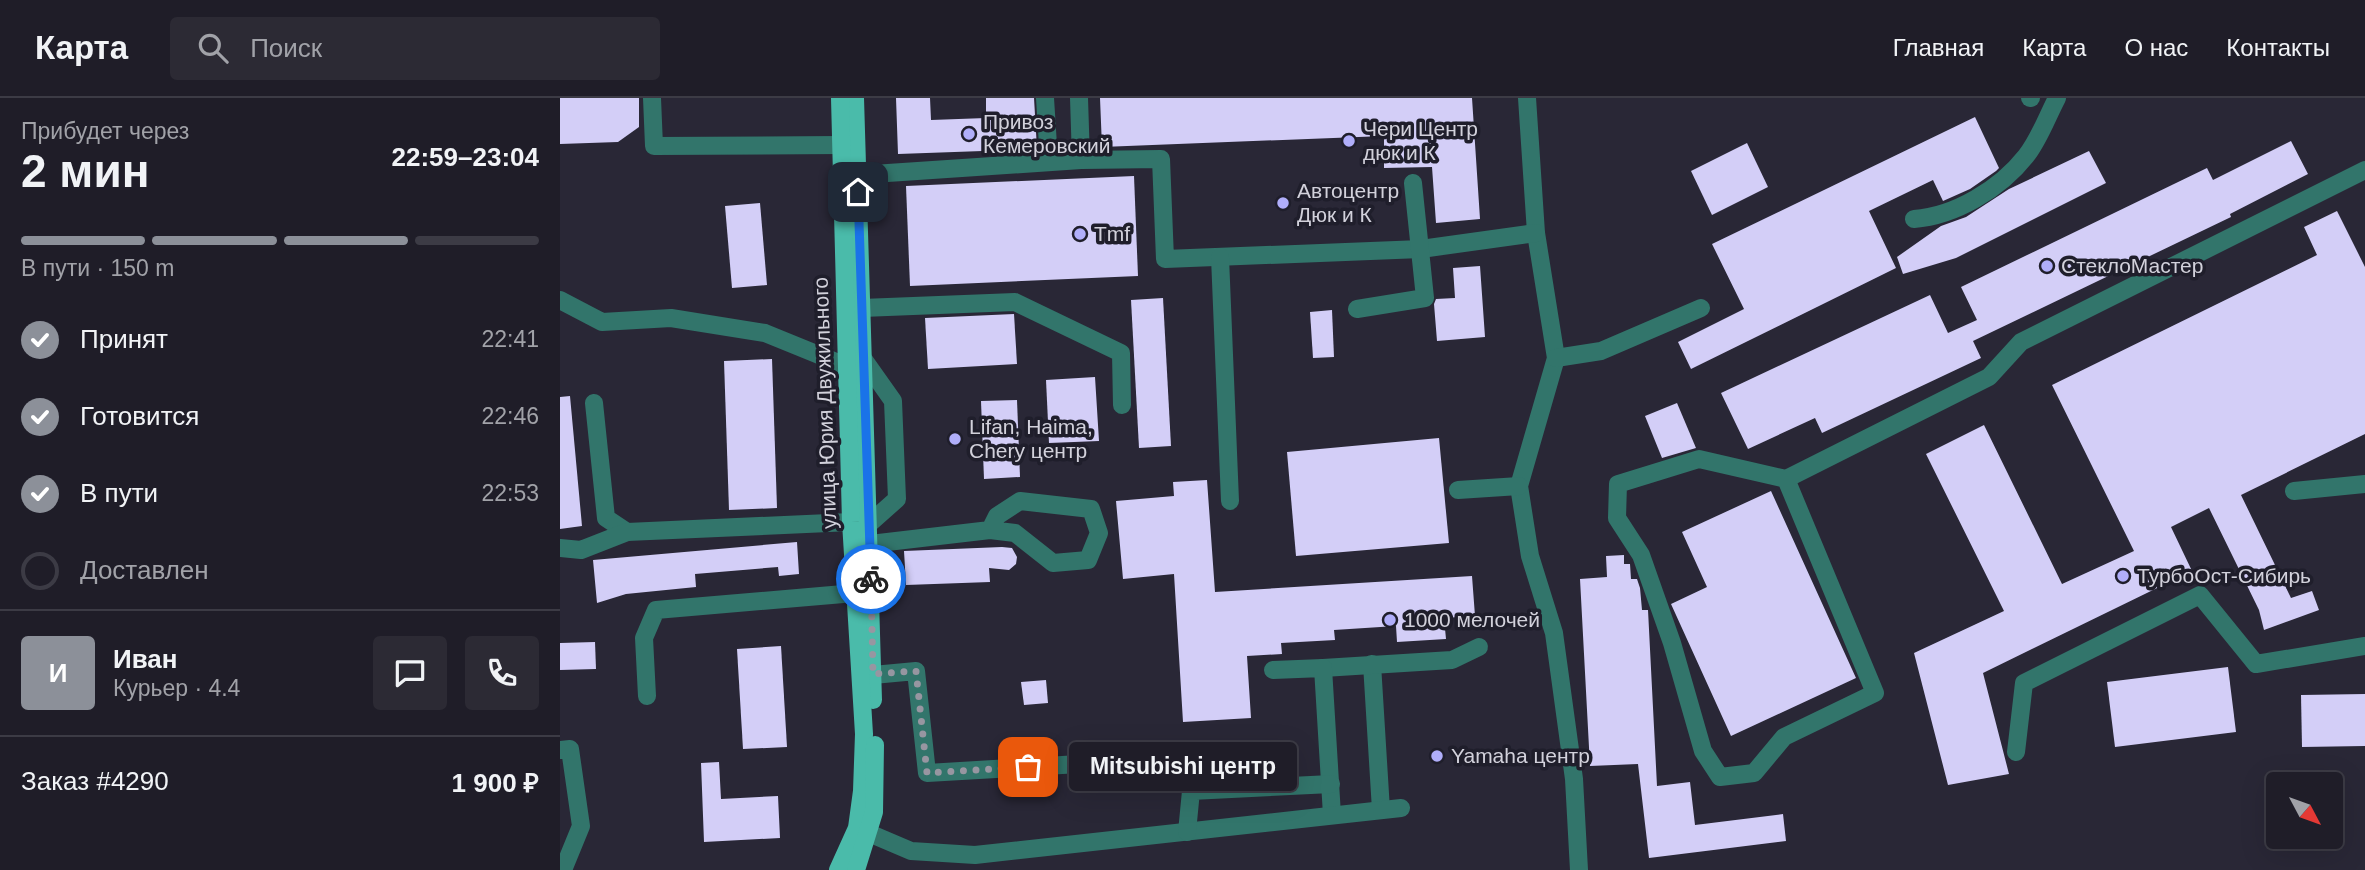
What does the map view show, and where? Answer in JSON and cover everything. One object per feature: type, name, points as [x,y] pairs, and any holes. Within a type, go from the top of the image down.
[{"type":"main road","name":"улица Юрия Двужильного","points":[[840,98],[842,145],[850,176],[862,308],[870,523],[862,545],[855,593],[864,734],[863,831],[856,870]]},
{"type":"main road","name":"улица Юрия Двужильного","points":[[838,870],[874,812],[876,778],[873,674],[862,545],[851,522],[846,366],[850,176],[855,98]]},
{"type":"lane","points":[[652,98],[654,146],[842,145]]},
{"type":"lane","points":[[1045,98],[1049,161]]},
{"type":"lane","points":[[1079,98],[1081,159]]},
{"type":"lane","points":[[1527,98],[1536,233],[1556,358],[1520,486],[1530,556],[1554,633],[1574,779],[1579,870]]},
{"type":"lane","points":[[1914,219],[1934,218],[1992,190],[2027,156],[2057,98]]},
{"type":"lane","points":[[850,176],[1081,159],[1161,159],[1165,259],[1421,249],[1536,233]]},
{"type":"lane","points":[[1786,479],[1875,693],[1784,737],[1754,773],[1720,777],[1703,751],[1672,643],[1641,555],[1617,518],[1618,484],[1699,459],[1786,479],[1989,377],[2021,342],[2365,170]]},
{"type":"lane","points":[[1357,309],[1425,298],[1413,183]]},
{"type":"lane","points":[[1220,257],[1230,501]]},
{"type":"lane","points":[[560,300],[602,323],[671,318],[765,333],[846,366]]},
{"type":"lane","points":[[862,308],[1015,302],[1121,353],[1122,405]]},
{"type":"lane","points":[[1556,358],[1601,351],[1701,308]]},
{"type":"lane","points":[[864,360],[893,401],[894,413],[897,499],[870,523]]},
{"type":"lane","points":[[594,402],[606,517],[627,532]]},
{"type":"lane","points":[[2294,491],[2365,484]]},
{"type":"lane","points":[[1458,490],[1520,486]]},
{"type":"lane","points":[[862,545],[990,530],[1015,533],[1053,563],[1087,560],[1100,533],[1091,509],[1020,501],[998,516],[990,530]]},
{"type":"lane","points":[[560,548],[582,550],[627,532],[851,522]]},
{"type":"lane","points":[[646,696],[645,638],[656,610],[855,593]]},
{"type":"lane","points":[[2016,752],[2024,683],[2200,595],[2256,664],[2365,646]]},
{"type":"lane","points":[[1273,670],[1452,660],[1479,647]]},
{"type":"lane","points":[[1372,664],[1381,810]]},
{"type":"lane","points":[[1323,668],[1332,816]]},
{"type":"lane","points":[[873,674],[916,671],[927,773],[1079,764]]},
{"type":"lane","points":[[560,750],[570,749],[581,826],[563,870]]},
{"type":"lane","points":[[1187,832],[1191,791],[1331,784]]},
{"type":"lane","points":[[863,831],[911,851],[975,855],[1401,808]]},
{"type":"building","points":[[560,98],[639,98],[639,127],[618,142],[560,144]]},
{"type":"building","name":"Привоз Кемеровский","points":[[896,98],[930,98],[931,120],[986,118],[986,98],[1034,98],[1037,149],[898,154]]},
{"type":"building","points":[[1100,98],[1472,98],[1480,219],[1436,223],[1432,167],[1384,168],[1384,136],[1102,147]]},
{"type":"building","points":[[1975,117],[1999,168],[1996,171],[1970,189],[1943,201],[1933,180],[1869,211],[1896,268],[1691,369],[1678,342],[1744,309],[1712,244]]},
{"type":"building","points":[[2291,141],[2308,174],[2230,214],[2231,217],[1973,341],[1981,358],[1822,433],[1815,418],[1748,449],[1721,393],[1930,295],[1948,333],[1977,320],[1961,287],[2207,168],[2213,180]]},
{"type":"building","points":[[1747,143],[1768,187],[1712,215],[1691,171]]},
{"type":"building","points":[[2089,151],[2106,183],[1956,258],[1903,274],[1897,257],[1941,226],[1966,217],[2009,189]]},
{"type":"building","points":[[1134,176],[1138,276],[910,286],[906,186]]},
{"type":"building","points":[[760,203],[767,285],[732,288],[725,206]]},
{"type":"building","points":[[2337,211],[2365,267],[2365,434],[2241,495],[2291,598],[2312,591],[2319,610],[2264,630],[2259,610],[2209,508],[2171,527],[2192,571],[1983,673],[2009,774],[1948,785],[1914,653],[2004,611],[1926,454],[1984,425],[2062,584],[2134,551],[2052,385],[2317,255],[2304,227]]},
{"type":"building","points":[[1480,266],[1485,337],[1437,341],[1434,304],[1436,299],[1455,298],[1453,268]]},
{"type":"building","points":[[1163,298],[1171,446],[1139,448],[1131,300]]},
{"type":"building","points":[[1332,310],[1334,357],[1313,358],[1310,312]]},
{"type":"building","points":[[1014,314],[1017,364],[928,369],[925,318]]},
{"type":"building","points":[[772,359],[777,508],[729,510],[724,361]]},
{"type":"building","points":[[1095,377],[1099,441],[1049,443],[1046,380]]},
{"type":"building","points":[[570,396],[582,526],[560,529],[560,397]]},
{"type":"building","points":[[1017,400],[1020,477],[984,479],[981,401]]},
{"type":"building","points":[[1677,403],[1696,448],[1662,458],[1645,416]]},
{"type":"building","points":[[1439,438],[1449,543],[1296,556],[1287,452]]},
{"type":"building","points":[[1207,480],[1215,592],[1472,576],[1475,616],[1444,618],[1446,639],[1397,642],[1396,626],[1334,630],[1335,640],[1281,643],[1282,654],[1247,656],[1251,718],[1183,722],[1174,574],[1123,579],[1116,501],[1174,496],[1173,482]]},
{"type":"building","points":[[1771,491],[1856,678],[1731,736],[1671,604],[1707,587],[1682,532]]},
{"type":"building","points":[[797,542],[799,574],[779,576],[778,567],[695,574],[696,587],[626,594],[597,603],[593,560]]},
{"type":"building","points":[[1012,548],[1017,557],[1016,564],[1009,570],[989,568],[990,582],[906,585],[904,551]]},
{"type":"building","points":[[1624,555],[1624,564],[1630,564],[1631,579],[1637,579],[1640,588],[1642,610],[1648,610],[1657,786],[1690,782],[1695,825],[1783,814],[1786,841],[1649,858],[1638,764],[1590,766],[1580,579],[1607,577],[1606,556]]},
{"type":"building","points":[[595,642],[596,669],[560,670],[560,643]]},
{"type":"building","points":[[781,646],[787,747],[743,749],[737,649]]},
{"type":"building","points":[[2228,667],[2236,732],[2115,747],[2107,682]]},
{"type":"building","points":[[1046,680],[1048,703],[1024,705],[1021,682]]},
{"type":"building","points":[[2365,694],[2365,746],[2302,747],[2301,695]]},
{"type":"building","points":[[719,762],[721,799],[778,796],[780,838],[704,842],[701,763]]},
{"type":"way so far","points":[[871,579],[873,674],[916,671],[927,773],[1028,767]]},
{"type":"place","name":"Привоз Кемеровский","points":[[969,134]]},
{"type":"place","name":"Чери Центр дюк и К","points":[[1349,141]]},
{"type":"place","name":"Автоцентр Дюк и К","points":[[1283,203]]},
{"type":"place","name":"Tmf","points":[[1080,234]]},
{"type":"place","name":"СтеклоМастер","points":[[2047,266]]},
{"type":"place","name":"Lifan, Haima, Chery центр","points":[[955,439]]},
{"type":"place","name":"ТурбоОст-Сибирь","points":[[2123,576]]},
{"type":"place","name":"1000 мелочей","points":[[1390,620]]},
{"type":"place","name":"Yamaha центр","points":[[1437,756]]},
{"type":"place","name":"Mitsubishi центр","points":[[1028,767]]},
{"type":"route","points":[[858,192],[871,579]]}]
